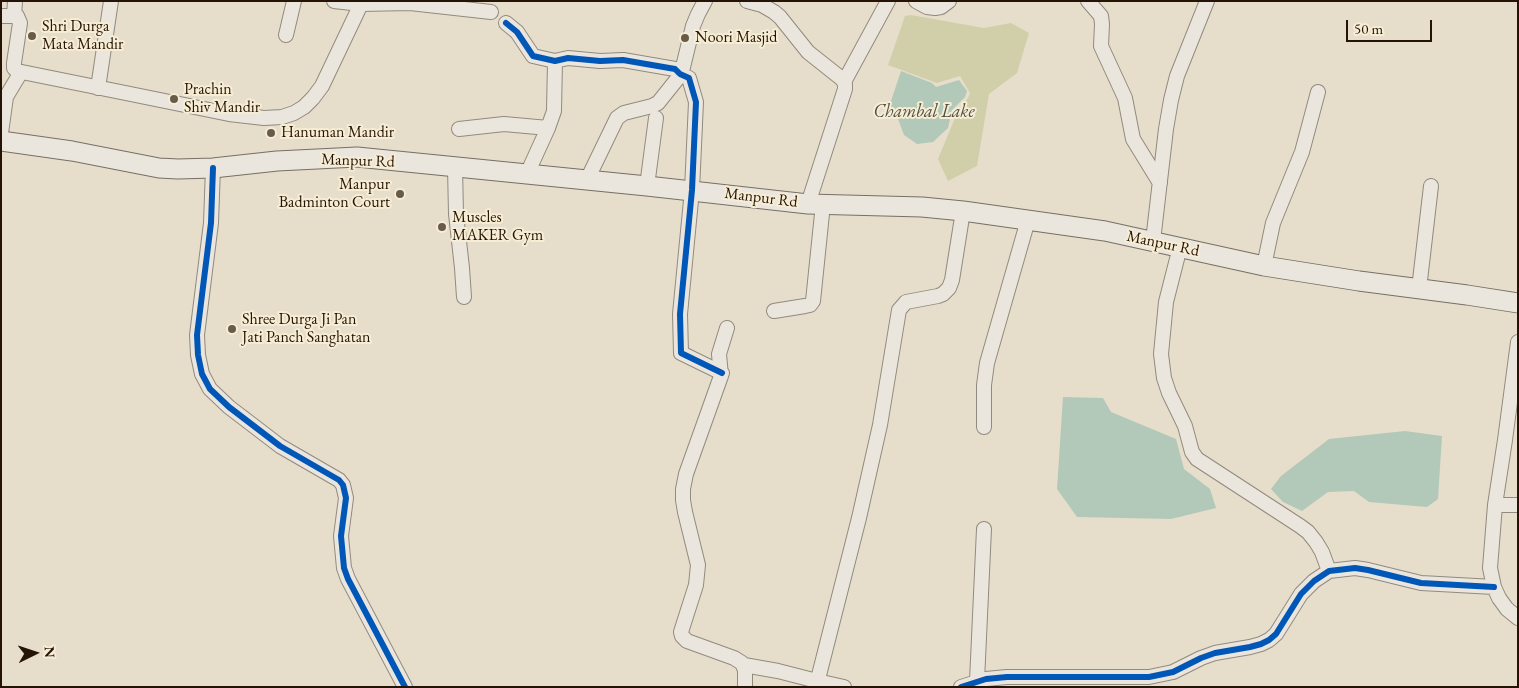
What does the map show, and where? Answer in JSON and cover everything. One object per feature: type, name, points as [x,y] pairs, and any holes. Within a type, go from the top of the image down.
[{"type":"main road","name":"Manpur Rd","points":[[1,140],[72,151],[159,168],[213,168],[357,157],[815,204],[922,207],[963,211],[1105,231],[1264,266],[1518,303]]},
{"type":"street","points":[[16,1],[8,16],[18,18],[20,23],[15,70],[229,114],[264,118],[282,116],[304,107],[322,86],[361,4]]},
{"type":"street","points":[[98,88],[111,1]]},
{"type":"street","points":[[286,35],[294,1]]},
{"type":"street","points":[[334,1],[361,4],[462,5],[491,12]]},
{"type":"street","points":[[587,180],[617,118],[624,113],[658,103],[680,74],[693,26],[705,1]]},
{"type":"street","points":[[747,1],[762,5],[780,17],[808,52],[844,82]]},
{"type":"street","points":[[774,311],[812,303],[815,204],[845,89],[844,82],[888,1]]},
{"type":"street","points":[[916,1],[927,7],[935,8],[942,7],[949,1]]},
{"type":"street","points":[[1088,1],[1100,16],[1102,24],[1101,46],[1125,98],[1133,139],[1160,183]]},
{"type":"street","points":[[1153,241],[1171,100],[1178,76],[1207,1]]},
{"type":"street","points":[[506,23],[517,32],[533,56],[555,61],[568,58],[600,61],[623,60],[675,69],[680,74],[689,78],[696,102],[692,190],[680,314],[681,353],[722,373]]},
{"type":"street","points":[[527,174],[554,111],[555,61]]},
{"type":"street","points":[[1,133],[6,97],[21,72]]},
{"type":"street","points":[[1264,266],[1273,223],[1302,152],[1318,92]]},
{"type":"street","points":[[647,186],[656,118]]},
{"type":"street","points":[[459,129],[504,124],[548,128]]},
{"type":"street","points":[[455,167],[457,234],[464,297]]},
{"type":"street","points":[[213,168],[211,223],[197,335],[198,355],[202,374],[210,389],[229,408],[280,446],[332,476],[343,485],[346,498],[341,536],[344,568],[405,687]]},
{"type":"street","points":[[1418,289],[1431,186]]},
{"type":"street","points":[[817,684],[860,518],[880,425],[899,310],[906,302],[943,294],[949,288],[952,280],[963,211]]},
{"type":"street","points":[[984,427],[984,385],[987,363],[1028,220]]},
{"type":"street","points":[[1180,247],[1166,302],[1161,354],[1164,378],[1187,433],[1192,452],[1197,458],[1308,532],[1322,552],[1329,572]]},
{"type":"street","points":[[728,328],[719,354],[722,373],[686,474],[683,489],[685,512],[698,565],[696,585],[681,632],[687,641],[739,660],[744,666],[745,687]]},
{"type":"street","points":[[1518,342],[1495,505],[1490,568],[1494,587],[1503,603],[1518,618]]},
{"type":"street","points":[[1495,505],[1518,505]]},
{"type":"street","points":[[977,681],[984,529]]},
{"type":"street","points":[[961,687],[977,681],[1007,677],[1149,677],[1173,672],[1215,653],[1250,647],[1269,640],[1276,634],[1301,594],[1314,581],[1329,572],[1355,568],[1421,583],[1494,587]]},
{"type":"street","points":[[744,666],[778,671],[817,684],[844,687]]},
{"type":"green space","points":[[911,15],[984,28],[1011,23],[1029,33],[1017,73],[989,94],[977,166],[948,181],[938,159],[957,113],[970,93],[960,76],[937,83],[888,65],[905,16]]},
{"type":"water","name":"Chambal Lake","points":[[901,71],[932,83],[936,87],[959,80],[967,91],[965,97],[952,110],[948,128],[933,142],[917,144],[904,135],[898,119],[889,107]]},
{"type":"water","points":[[1063,397],[1103,398],[1111,412],[1176,439],[1184,469],[1210,489],[1216,508],[1171,519],[1077,517],[1057,489]]},
{"type":"water","points":[[1405,431],[1442,436],[1438,499],[1427,507],[1369,502],[1354,491],[1328,492],[1302,511],[1283,502],[1271,489],[1281,476],[1329,439]]},
{"type":"cycle path","points":[[506,23],[517,32],[533,56],[555,61],[568,58],[600,61],[623,60],[675,69],[680,74],[689,78],[696,102],[692,190],[680,314],[681,353],[722,373]]},
{"type":"cycle path","points":[[213,168],[211,223],[197,335],[198,355],[202,374],[210,389],[229,407],[280,446],[339,480],[343,485],[346,498],[341,536],[344,568],[405,687]]},
{"type":"cycle path","points":[[961,687],[986,679],[1007,677],[1149,677],[1173,672],[1215,653],[1250,647],[1269,640],[1276,634],[1301,594],[1314,581],[1329,571],[1355,568],[1421,583],[1494,587]]},
{"type":"place","name":"Shri Durga Mata Mandir","points":[[32,36]]},
{"type":"place","name":"Noori Masjid","points":[[685,38]]},
{"type":"place","name":"Prachin Shiv Mandir","points":[[174,99]]},
{"type":"place","name":"Hanuman Mandir","points":[[271,133]]},
{"type":"place","name":"Manpur Badminton Court","points":[[400,194]]},
{"type":"place","name":"Muscles MAKER Gym","points":[[442,227]]},
{"type":"place","name":"Shree Durga Ji Pan Jati Panch Sanghatan","points":[[232,329]]}]
